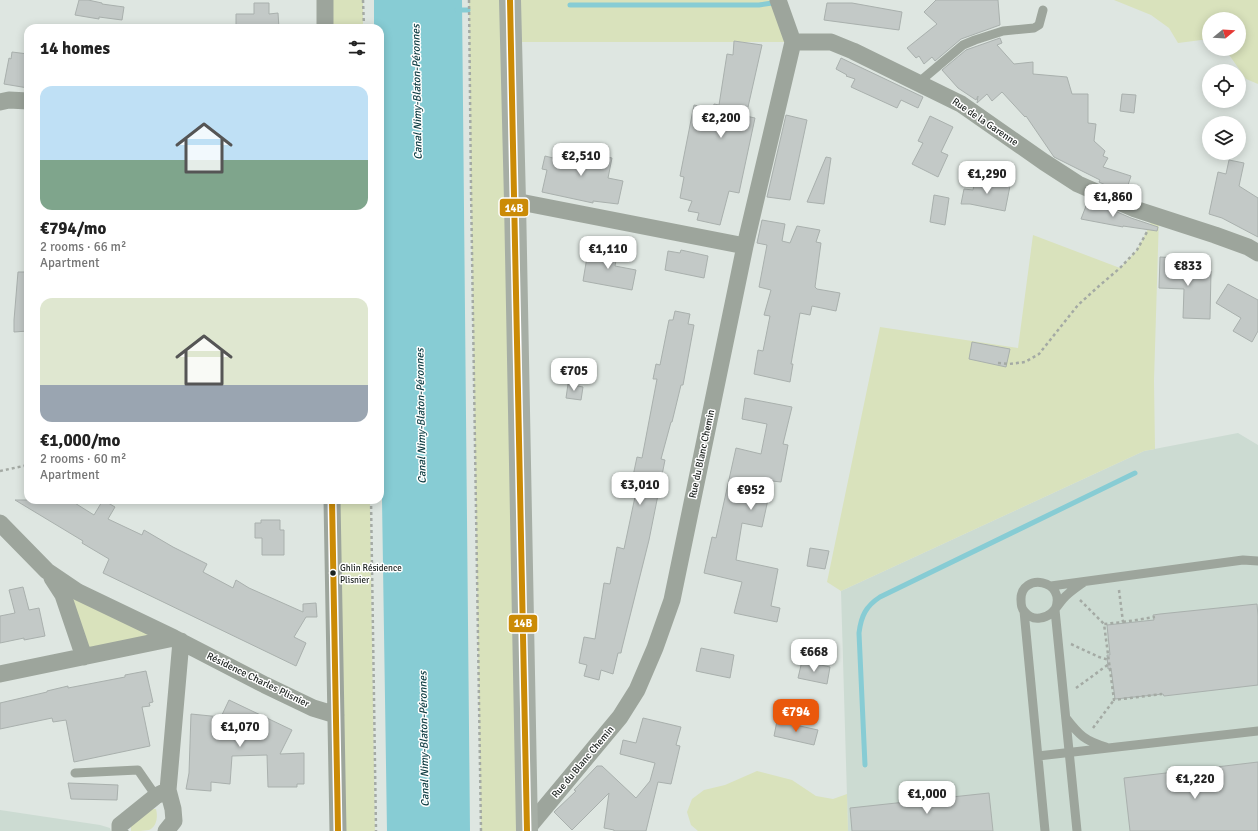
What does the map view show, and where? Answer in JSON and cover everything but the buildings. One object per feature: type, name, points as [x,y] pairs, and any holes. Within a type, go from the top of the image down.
[{"type":"main road","points":[[510,0],[516,201],[527,830]]},
{"type":"street","points":[[325,0],[325,24]]},
{"type":"street","points":[[778,0],[793,42]]},
{"type":"street","name":"Rue de la Garenne","points":[[793,42],[831,42],[853,51],[960,104],[1078,184],[1154,215],[1222,237],[1248,247],[1258,253]]},
{"type":"street","name":"Rue du Blanc Chemin","points":[[527,830],[620,717],[637,690],[655,648],[672,600],[745,246],[793,42]]},
{"type":"street","points":[[0,102],[9,100],[24,101]]},
{"type":"street","points":[[516,201],[745,246]]},
{"type":"street","points":[[332,504],[338,831]]},
{"type":"street","name":"Résidence Charles Plisnier","points":[[0,523],[47,571],[63,595],[84,657]]},
{"type":"street","name":"Résidence Charles Plisnier","points":[[47,571],[78,592],[313,708],[336,715]]},
{"type":"street","points":[[0,674],[177,640],[162,793],[173,809],[174,821],[166,831]]},
{"type":"street","points":[[120,831],[120,825],[162,793]]},
{"type":"lane","points":[[918,83],[963,45],[1003,31],[1034,28],[1039,25],[1043,10]]},
{"type":"lane","points":[[1051,586],[1243,560],[1258,561]]},
{"type":"lane","points":[[1045,831],[1024,611],[1020,597],[1023,590],[1029,585],[1038,582],[1047,583],[1051,586],[1056,593],[1058,600],[1055,610],[1077,831]]},
{"type":"lane","points":[[1024,611],[1031,617],[1038,619],[1045,618],[1055,610],[1063,599],[1084,582]]},
{"type":"lane","points":[[1066,718],[1079,735],[1110,748]]},
{"type":"lane","points":[[1038,756],[1258,731]]},
{"type":"lane","points":[[75,773],[138,770],[162,793]]},
{"type":"path","points":[[363,0],[364,24]]},
{"type":"path","points":[[469,0],[482,831]]},
{"type":"path","points":[[998,362],[1009,364],[1025,362],[1039,354],[1078,305],[1120,268],[1137,250],[1154,215]]},
{"type":"path","points":[[0,471],[24,467]]},
{"type":"path","points":[[371,504],[376,831]]},
{"type":"path","points":[[1118,577],[1123,622]]},
{"type":"path","points":[[1071,592],[1104,624],[1114,700],[1086,739]]},
{"type":"path","points":[[1104,624],[1155,617]]},
{"type":"path","points":[[1058,638],[1099,657],[1109,660]]},
{"type":"path","points":[[1063,698],[1109,664]]},
{"type":"path","points":[[1114,700],[1162,694]]},
{"type":"shaded area","points":[[1238,433],[1258,445],[1258,831],[848,831],[841,591],[1144,451]]},
{"type":"shaded area","points":[[0,810],[100,825],[110,828],[111,831],[0,831]]},
{"type":"green space","points":[[325,0],[363,0],[363,24],[325,24]]},
{"type":"green space","points":[[469,0],[778,0],[793,42],[510,42],[526,831],[481,831]]},
{"type":"green space","points":[[1114,0],[1258,0],[1258,84],[1246,79],[1246,64],[1236,64],[1230,56],[1246,56],[1246,12],[1202,12],[1202,40],[1178,43],[1169,28],[1151,15]]},
{"type":"green space","points":[[1154,215],[1159,216],[1154,381],[1155,449],[1144,451],[841,591],[827,582],[880,327],[1018,348],[1033,235],[1120,268],[1137,250]]},
{"type":"green space","points":[[332,504],[370,504],[375,831],[338,831]]},
{"type":"green space","points":[[78,592],[158,630],[157,641],[84,657],[66,603]]},
{"type":"green space","points":[[757,771],[792,780],[816,796],[833,799],[847,794],[848,831],[698,831],[691,825],[687,812],[692,799],[704,790],[725,785]]},
{"type":"green space","points":[[150,809],[156,809],[157,812],[157,818],[152,829],[131,831],[131,825]]},
{"type":"water","name":"Canal Nimy-Blaton-Péronnes","points":[[374,0],[462,0],[470,831],[387,831],[382,504],[384,504],[384,24],[374,24]]},
{"type":"waterway","points":[[570,5],[759,5],[772,3]]},
{"type":"waterway","points":[[457,10],[468,10]]},
{"type":"waterway","points":[[865,765],[859,633],[861,621],[871,604],[880,597],[1135,473]]},
{"type":"transit line","name":"14B","points":[[510,0],[527,831]]},
{"type":"transit line","name":"14B","points":[[332,504],[338,831]]},
{"type":"place","name":"Ghlin Résidence Plisnier","points":[[333,573]]}]
